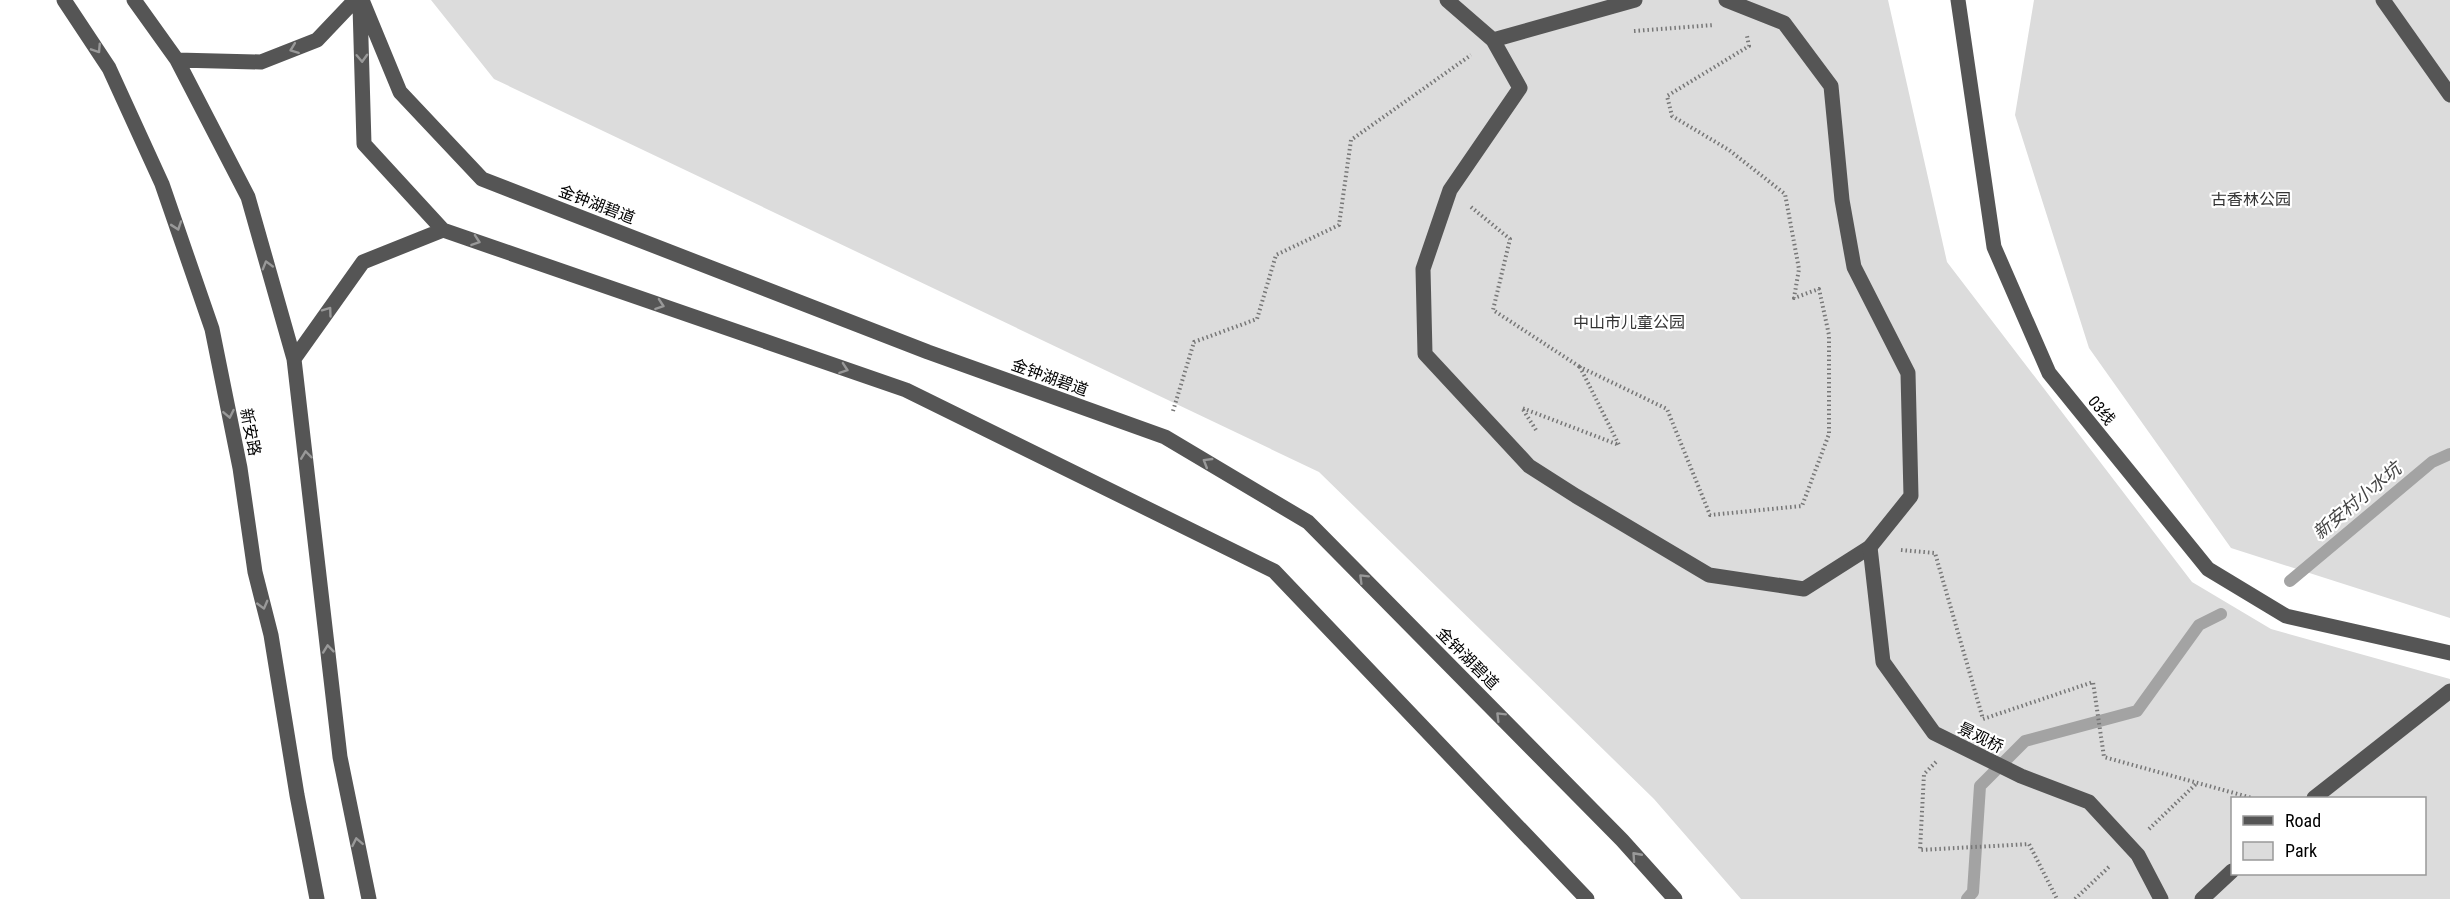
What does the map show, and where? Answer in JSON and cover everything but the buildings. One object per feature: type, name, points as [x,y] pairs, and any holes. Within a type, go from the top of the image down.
[{"type":"street","name":"新安路","points":[[64,0],[109,68],[162,184],[212,329],[240,468],[255,572],[271,635],[297,795],[317,899]]},
{"type":"street","points":[[134,0],[177,60],[248,197],[294,358],[340,757],[369,899]]},
{"type":"street","points":[[177,60],[261,62],[317,40],[355,0]]},
{"type":"street","name":"金钟湖碧道","points":[[361,0],[364,144],[443,230],[906,390],[1274,571],[1587,899]]},
{"type":"street","name":"金钟湖碧道","points":[[361,0],[400,92],[482,179],[928,352],[1165,437],[1308,522],[1622,840],[1675,899]]},
{"type":"street","points":[[1447,0],[1493,40],[1520,88],[1450,190],[1423,269],[1425,354],[1529,466],[1709,575],[1804,589],[1870,547],[1911,496],[1908,373],[1854,267],[1842,200],[1832,86],[1784,23],[1726,0]]},
{"type":"street","points":[[1493,40],[1635,0]]},
{"type":"street","name":"03线","points":[[1958,0],[1994,247],[2049,373],[2208,568],[2286,616],[2450,653]]},
{"type":"street","points":[[2383,0],[2450,95]]},
{"type":"street","points":[[294,358],[363,262],[443,230]]},
{"type":"street","name":"景观桥","points":[[1870,547],[1883,662],[1934,733],[2021,776],[2089,802],[2138,855],[2161,899]]},
{"type":"street","points":[[2315,797],[2450,691]]},
{"type":"street","points":[[2202,899],[2231,872]]},
{"type":"path","points":[[1624,31],[1720,25]]},
{"type":"path","points":[[1450,190],[1510,239],[1493,310],[1580,367],[1667,409],[1710,515],[1802,506],[1829,434],[1829,335],[1819,289],[1794,298],[1799,269],[1785,194],[1729,150],[1672,116],[1667,96],[1749,46],[1746,34]]},
{"type":"path","points":[[1165,437],[1194,342],[1257,320],[1276,255],[1339,225],[1351,140],[1493,40]]},
{"type":"path","points":[[1540,437],[1522,408],[1619,445],[1580,367]]},
{"type":"path","points":[[1870,547],[1935,553],[1983,719]]},
{"type":"path","points":[[1974,727],[1983,719],[2092,682],[2104,757],[2248,797]]},
{"type":"path","points":[[1941,758],[1924,774],[1920,850],[2029,844],[2057,899]]},
{"type":"green space","name":"中山市儿童公园","points":[[431,0],[1888,0],[1947,262],[2192,582],[2271,629],[2450,679],[2450,899],[1741,899],[1654,799],[1319,472],[494,79]]},
{"type":"green space","name":"古香林公园","points":[[2034,0],[2450,0],[2450,618],[2231,548],[2089,348],[2015,115]]},
{"type":"waterway","name":"新安村小水坑","points":[[2290,581],[2432,462],[2450,454]]},
{"type":"waterway","name":"新安村小水坑","points":[[1967,899],[1973,892],[1980,786],[2025,741],[2137,711],[2199,625],[2221,614]]}]
